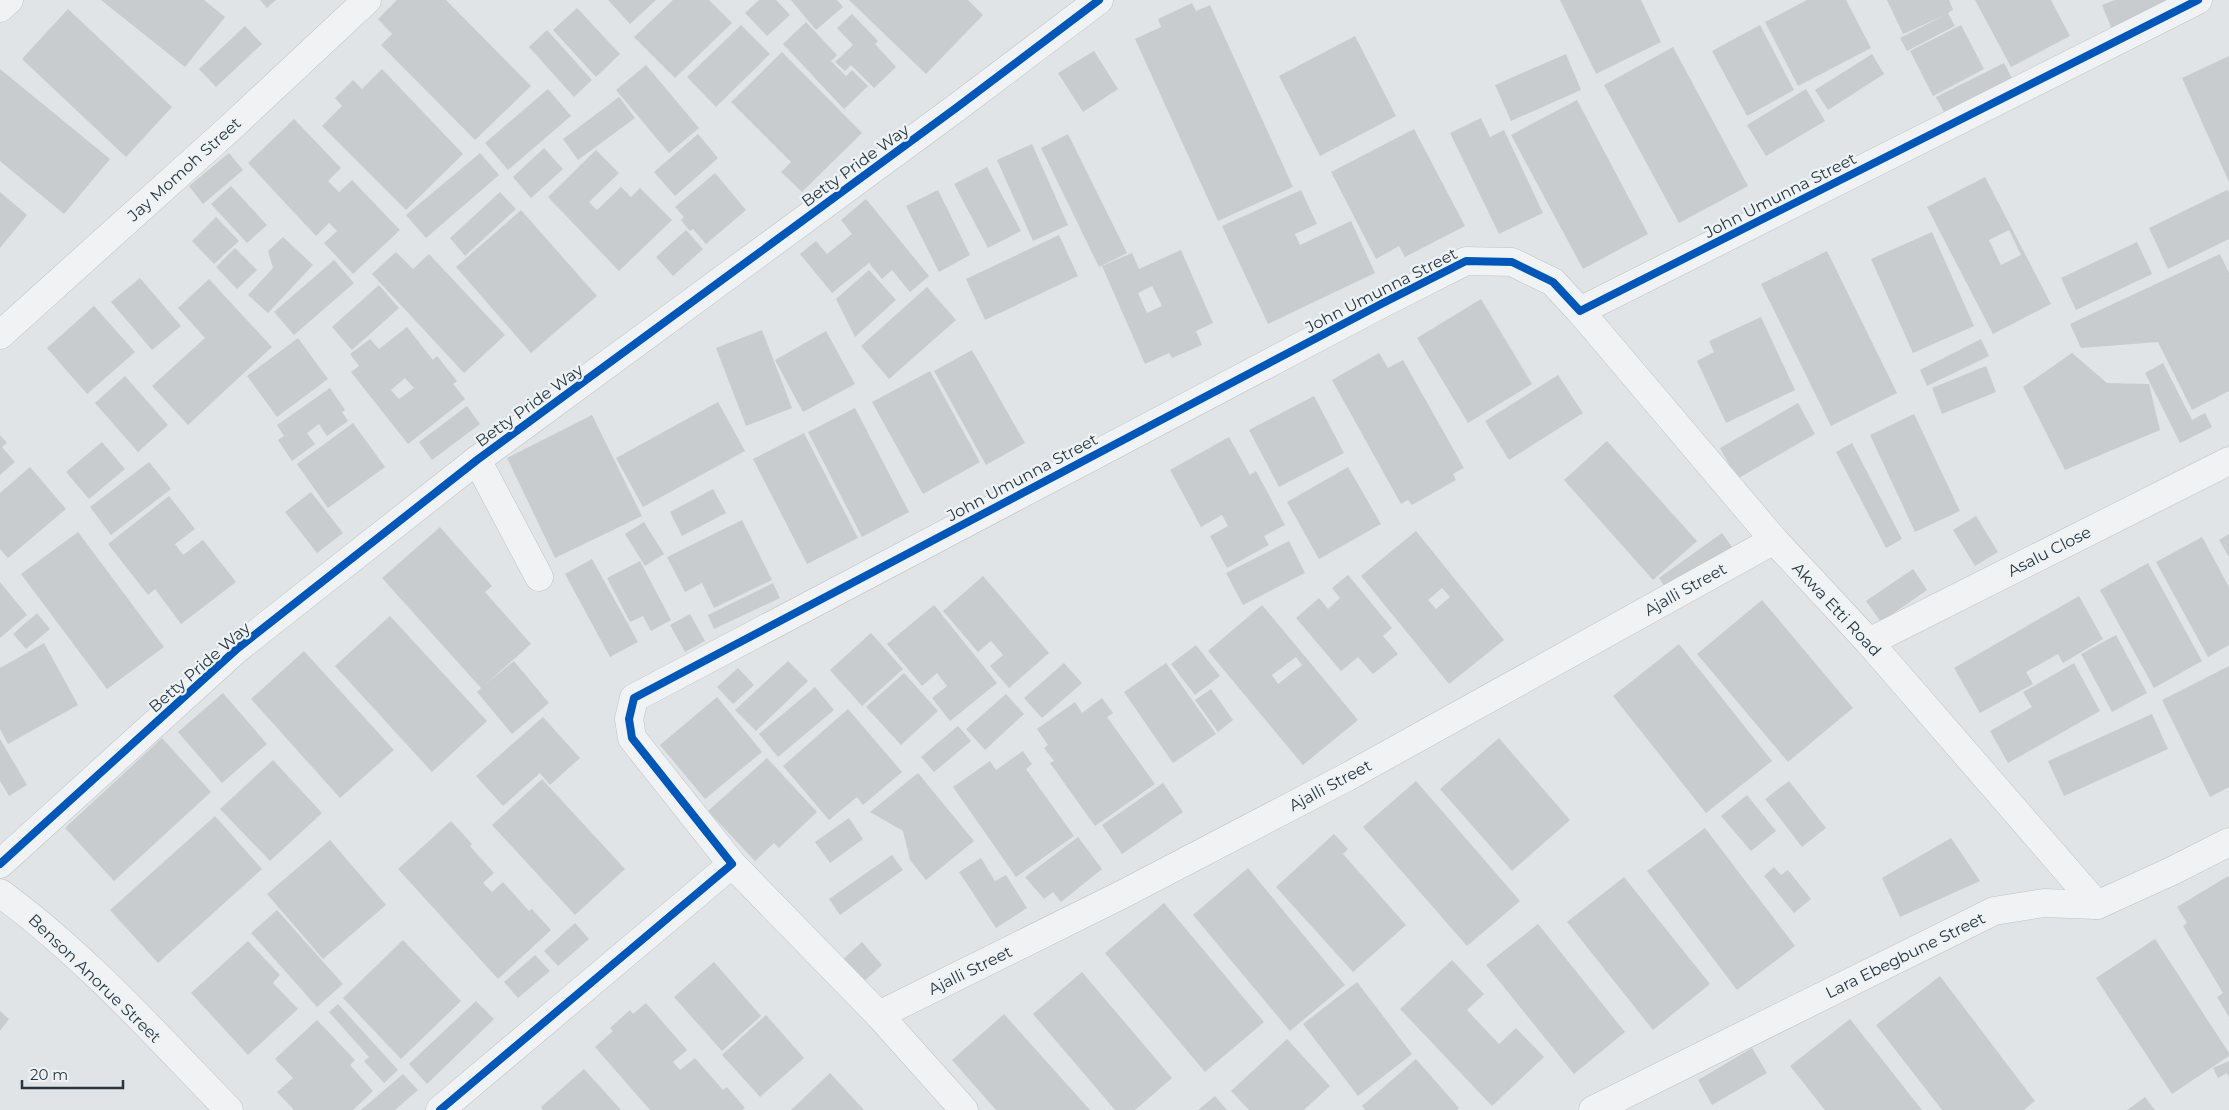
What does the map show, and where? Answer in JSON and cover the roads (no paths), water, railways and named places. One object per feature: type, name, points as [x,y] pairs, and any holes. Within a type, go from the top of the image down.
[{"type":"street","points":[[0,8],[10,0]]},
{"type":"street","name":"Jay Momoh Street","points":[[0,335],[223,135],[367,0]]},
{"type":"street","name":"Betty Pride Way","points":[[0,864],[238,648],[476,460],[956,108],[1099,0]]},
{"type":"street","name":"John Umunna Street","points":[[732,864],[632,738],[629,719],[634,698],[1383,302],[1466,261],[1512,262],[1553,282],[1580,311],[2198,0]]},
{"type":"street","name":"Akwa Etti Road","points":[[1580,311],[1774,540],[1869,642],[2097,905]]},
{"type":"street","points":[[476,460],[539,577]]},
{"type":"street","name":"Asalu Close","points":[[1869,642],[2229,461]]},
{"type":"street","name":"Ajalli Street","points":[[879,1016],[1125,893],[1346,777],[1774,540]]},
{"type":"street","name":"Lara Ebegbune Street","points":[[1593,1110],[1994,911],[2044,903],[2097,905],[2172,872],[2229,842]]},
{"type":"street","points":[[440,1110],[732,864],[879,1016],[964,1110]]},
{"type":"street","name":"Benson Anorue Street","points":[[0,893],[26,912],[105,982],[229,1110]]}]
